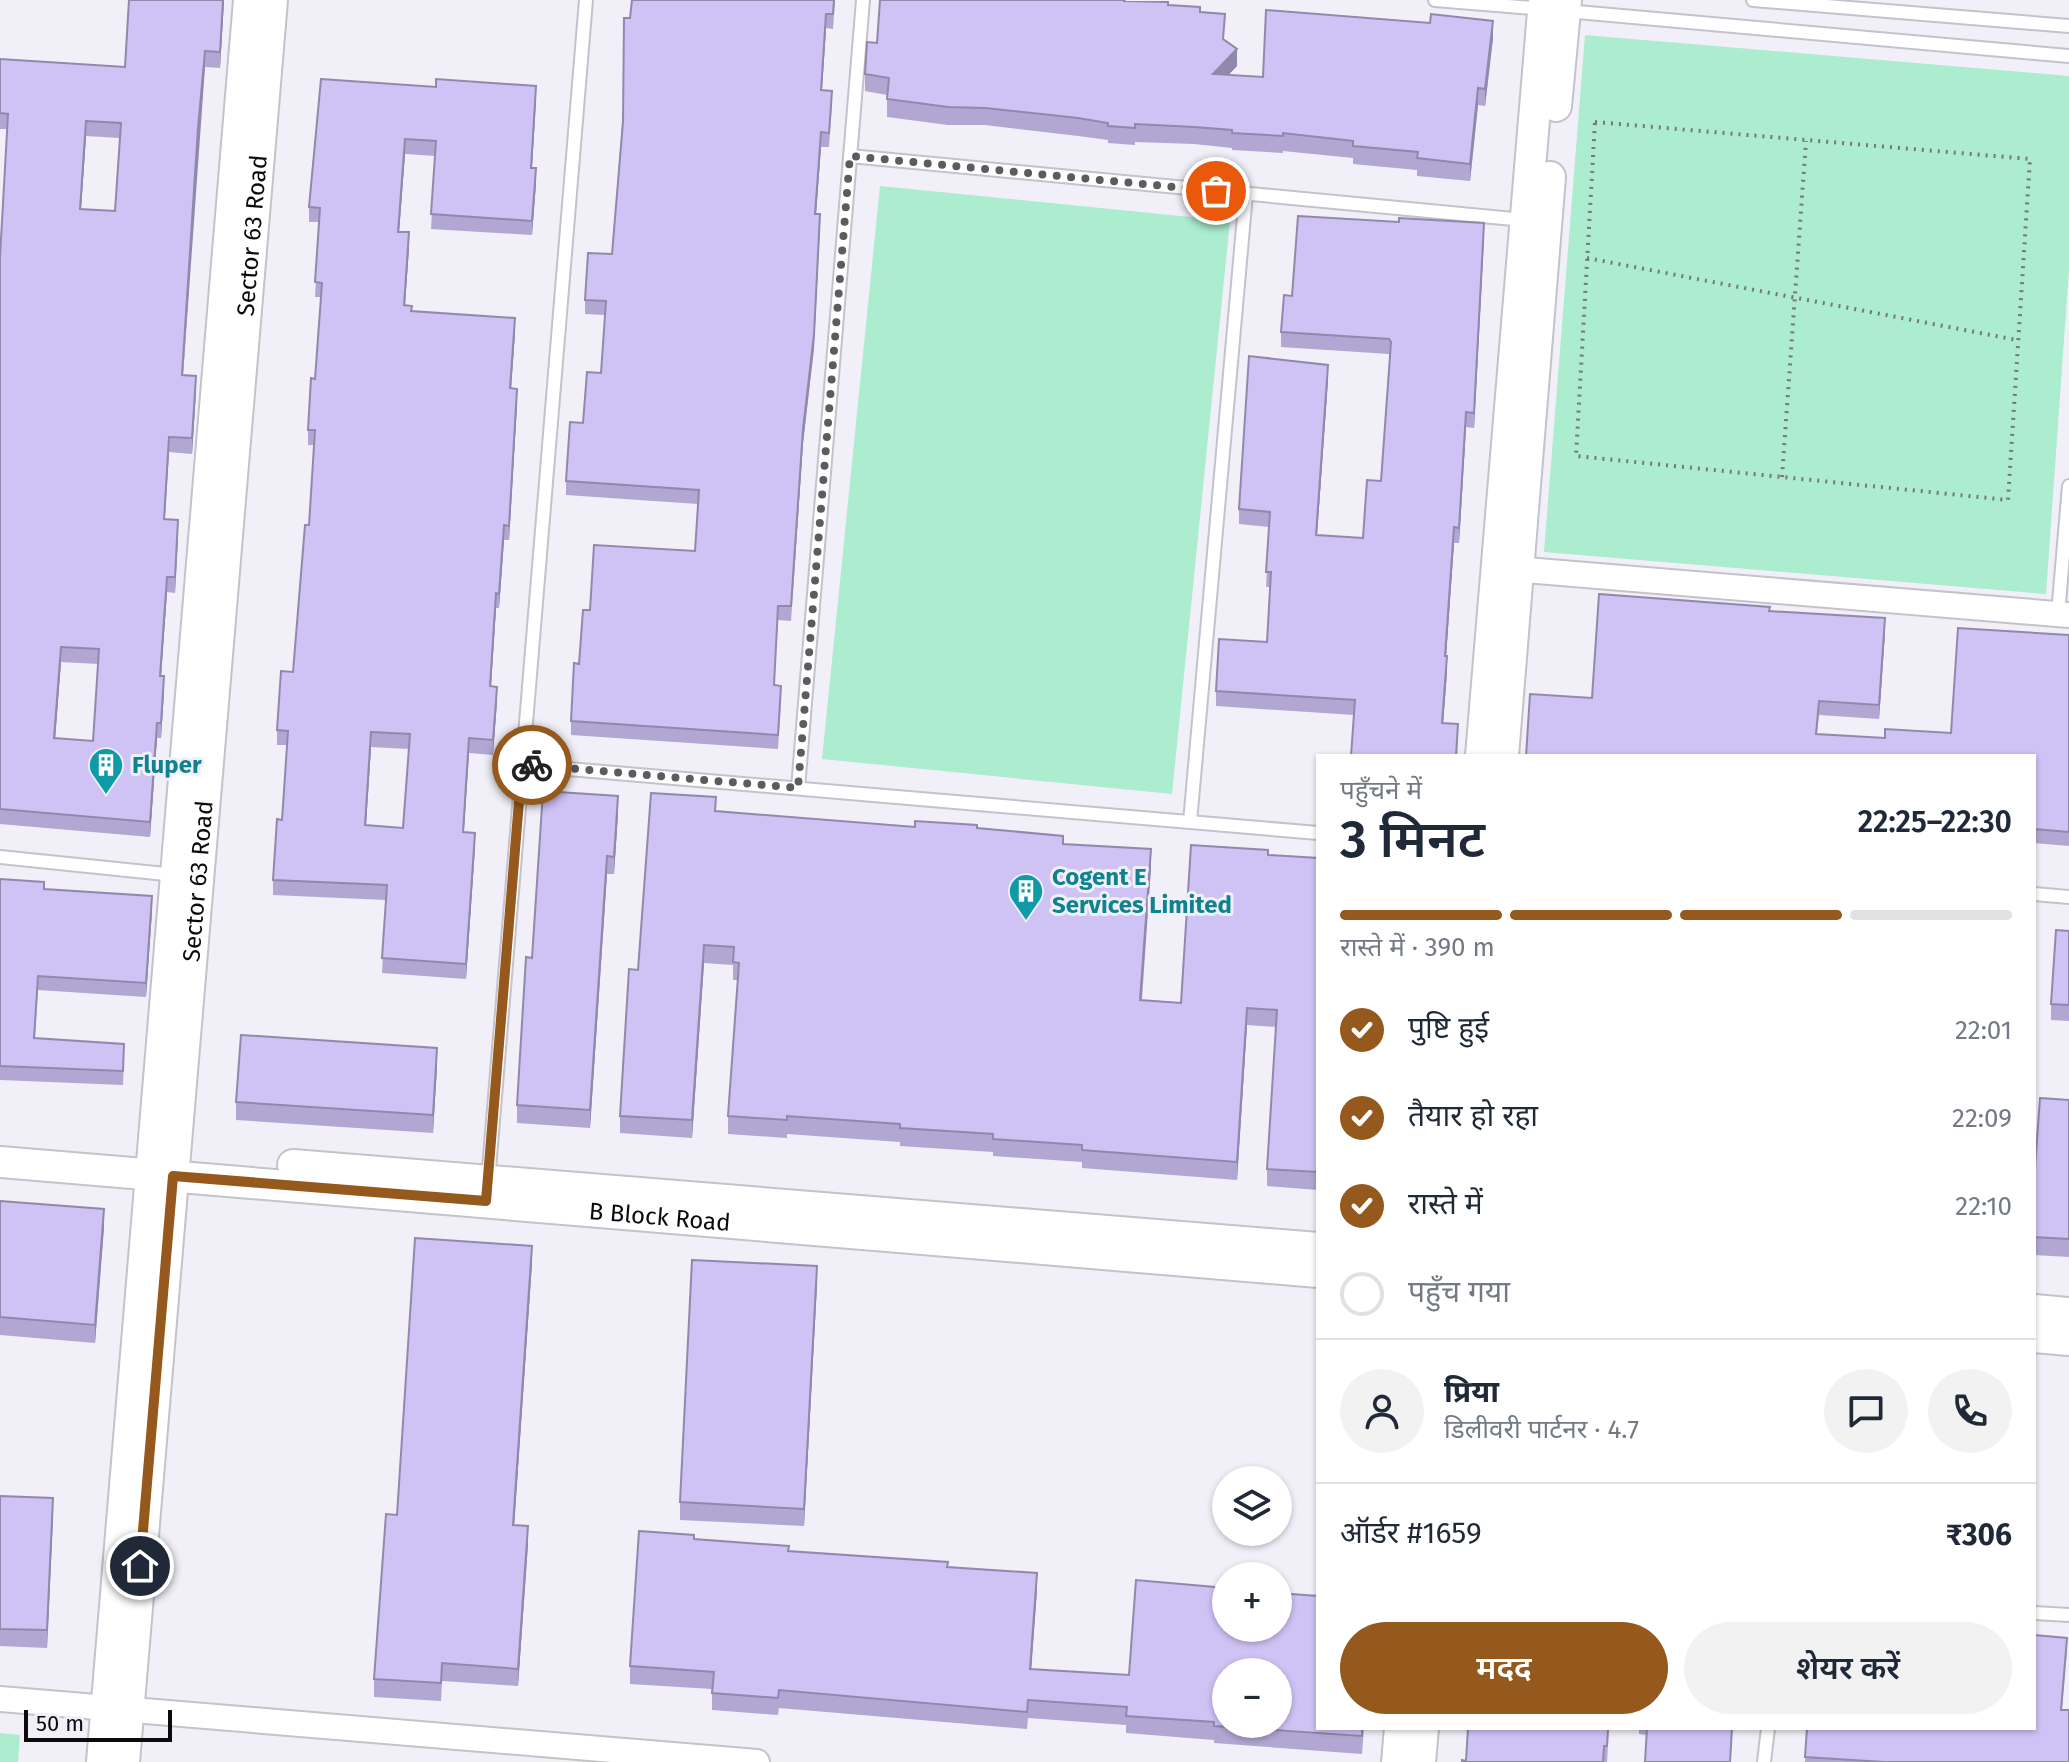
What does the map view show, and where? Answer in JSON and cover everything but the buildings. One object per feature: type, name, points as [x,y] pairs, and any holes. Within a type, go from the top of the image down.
[{"type":"street","name":"Sector 63 Road","points":[[124,1762],[118,1709],[187,876],[249,0]]},
{"type":"street","name":"Sector 63 Road","points":[[187,876],[272,0]]},
{"type":"street","points":[[1503,754],[1508,568],[1555,5]]},
{"type":"street","points":[[1508,568],[2063,615]]},
{"type":"street","points":[[1481,754],[1508,568]]},
{"type":"street","name":"B Block Road","points":[[0,1141],[163,1165]]},
{"type":"street","name":"B Block Road","points":[[0,1162],[163,1165],[1316,1248]]},
{"type":"street","name":"B Block Road","points":[[487,1190],[1316,1272]]},
{"type":"street","points":[[2036,1310],[2069,1313]]},
{"type":"street","points":[[2036,1337],[2069,1340]]},
{"type":"street","points":[[0,1699],[757,1762]]},
{"type":"street","name":"Sector 63 Road","points":[[102,1762],[118,1709]]},
{"type":"street","points":[[1397,1762],[1400,1730]]},
{"type":"street","points":[[1420,1762],[1423,1730]]},
{"type":"lane","points":[[487,1190],[586,0]]},
{"type":"lane","points":[[798,788],[863,0]]},
{"type":"lane","points":[[1435,0],[1555,5],[2069,56]]},
{"type":"lane","points":[[1753,0],[2069,26]]},
{"type":"lane","points":[[850,156],[1536,222]]},
{"type":"lane","points":[[1190,822],[1246,194]]},
{"type":"lane","points":[[2063,615],[2069,486]]},
{"type":"lane","points":[[522,765],[1316,833]]},
{"type":"lane","points":[[0,857],[187,876]]},
{"type":"lane","points":[[2036,894],[2069,897]]},
{"type":"lane","points":[[2036,1613],[2069,1615]]},
{"type":"lane","points":[[1764,1762],[1768,1730]]},
{"type":"path","points":[[1595,122],[1806,141],[2030,159],[2008,500],[1576,456],[1595,122]]},
{"type":"path","points":[[1782,477],[1806,141]]},
{"type":"path","points":[[1587,258],[2018,341]]},
{"type":"green space","points":[[1585,35],[2069,76],[2069,269],[2046,594],[1544,552]]},
{"type":"green space","points":[[880,186],[1230,221],[1172,794],[822,759]]},
{"type":"green space","points":[[0,1733],[20,1735],[18,1762],[0,1762]]},
{"type":"way so far","points":[[532,765],[798,788],[850,156],[1216,191]]},
{"type":"place","name":"Fluper","points":[[106,796]]},
{"type":"place","name":"Cogent E Services Limited","points":[[1026,922]]},
{"type":"route","points":[[140,1566],[173,1176],[486,1201],[522,765],[532,765]]}]
